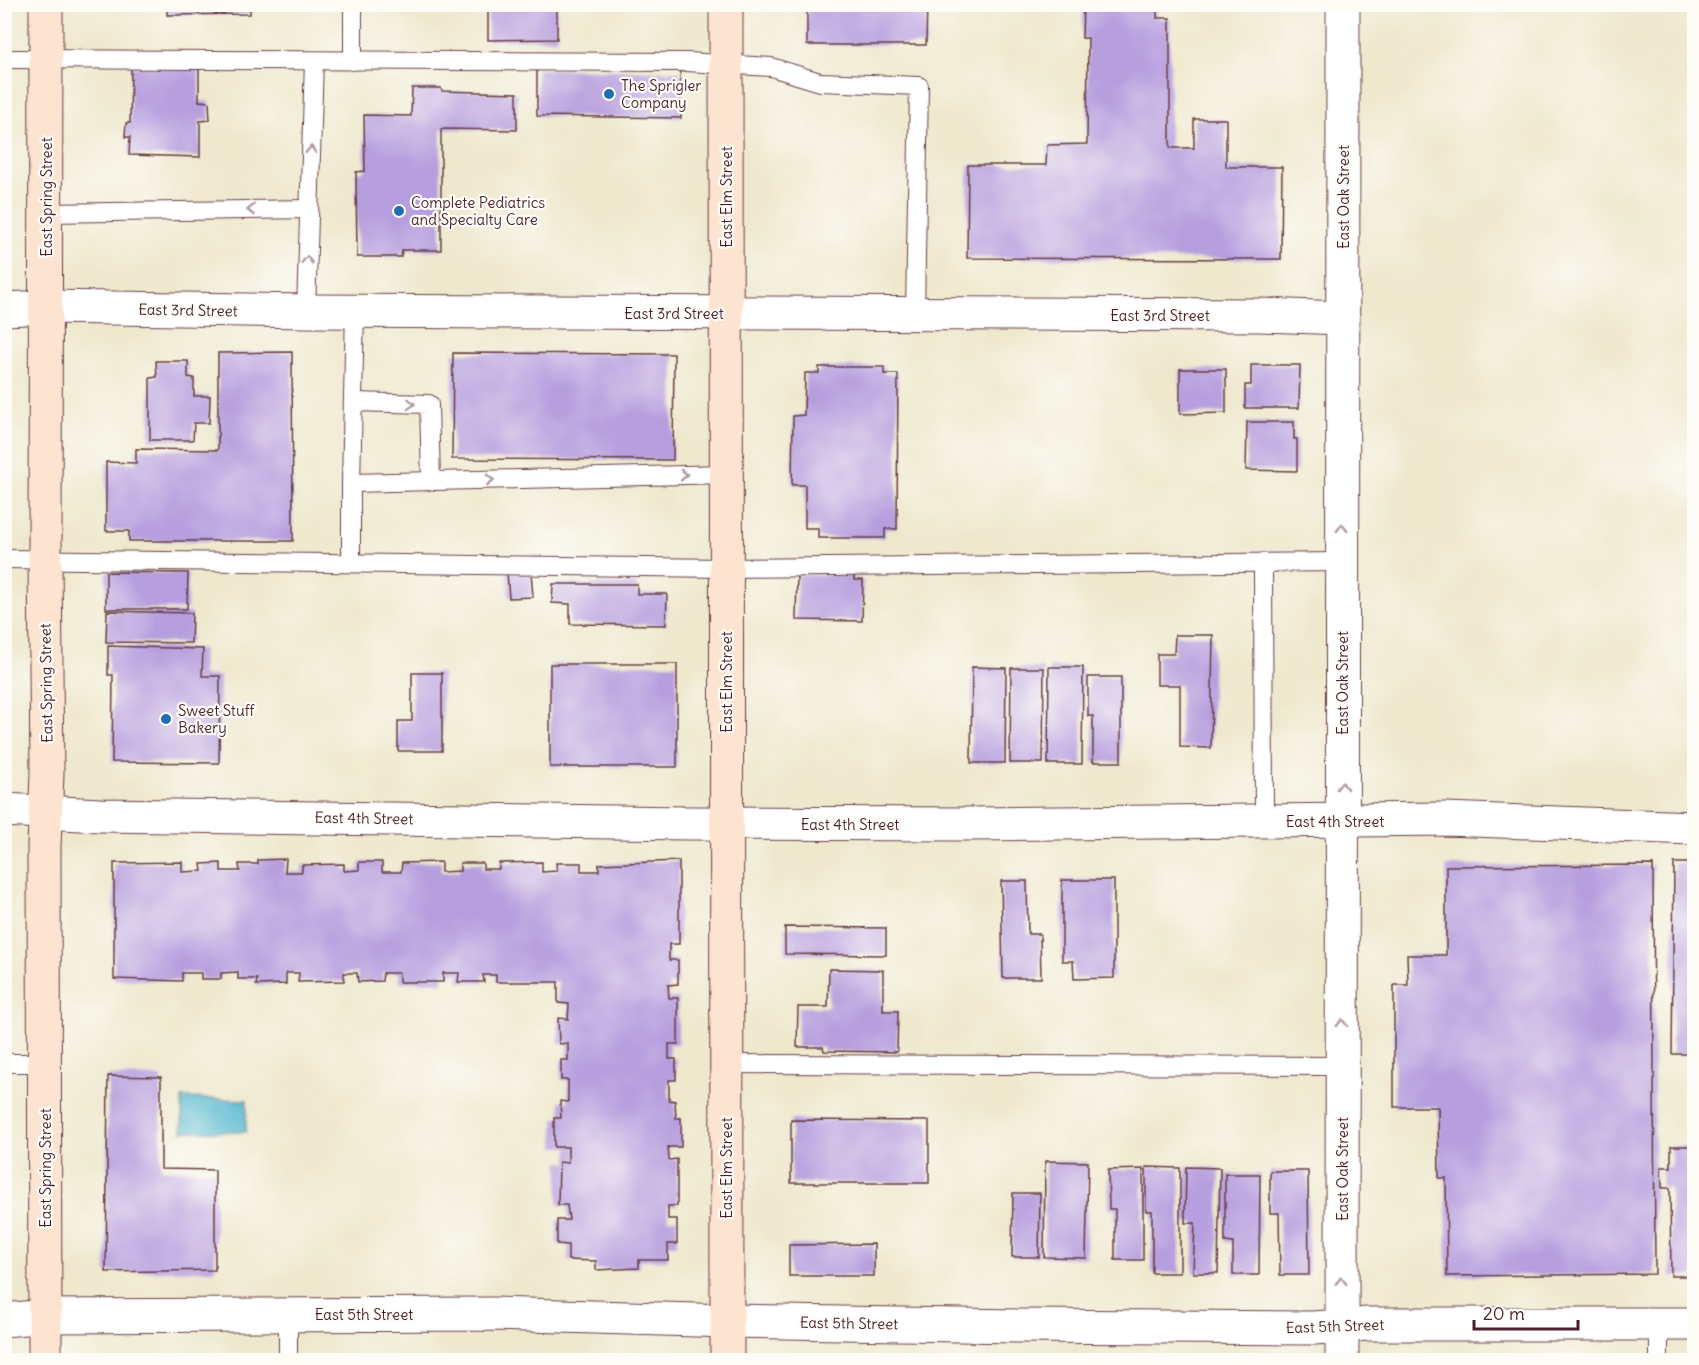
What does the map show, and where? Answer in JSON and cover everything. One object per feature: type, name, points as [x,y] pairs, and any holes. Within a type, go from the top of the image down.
[{"type":"main road","name":"East Spring Street","points":[[45,1360],[46,4]]},
{"type":"main road","name":"East Elm Street","points":[[726,4],[728,474],[726,1360]]},
{"type":"street","name":"East Oak Street","points":[[1342,1360],[1343,4]]},
{"type":"street","name":"East 3rd Street","points":[[4,309],[46,307],[872,315],[915,313],[1102,316],[1260,315],[1343,318]]},
{"type":"street","name":"East 4th Street","points":[[4,810],[100,815],[726,823],[968,824],[1445,819],[1695,828]]},
{"type":"street","name":"East 5th Street","points":[[4,1320],[45,1316],[493,1314],[726,1321],[1167,1328],[1695,1324]]},
{"type":"lane","points":[[353,4],[353,61]]},
{"type":"lane","points":[[4,59],[687,62],[771,67],[820,82],[919,86],[915,313]]},
{"type":"lane","points":[[306,311],[314,61]]},
{"type":"lane","points":[[46,213],[309,208]]},
{"type":"lane","points":[[351,563],[355,311]]},
{"type":"lane","points":[[352,402],[429,404],[431,481]]},
{"type":"lane","points":[[351,483],[728,474]]},
{"type":"lane","points":[[4,559],[726,568],[1342,562]]},
{"type":"lane","points":[[1263,563],[1264,821]]},
{"type":"lane","points":[[4,1063],[44,1063]]},
{"type":"lane","points":[[726,1064],[1342,1066]]},
{"type":"lane","points":[[288,1314],[288,1360]]},
{"type":"lane","points":[[1659,1323],[1659,1360]]},
{"type":"water","points":[[182,1098],[247,1100],[246,1132],[182,1131]]},
{"type":"building","points":[[167,4],[250,4],[250,14],[167,15]]},
{"type":"building","points":[[488,4],[557,4],[557,39],[488,40]]},
{"type":"building","points":[[807,4],[927,4],[926,45],[807,45]]},
{"type":"building","points":[[1083,5],[1157,5],[1157,18],[1170,18],[1170,148],[1194,148],[1194,119],[1226,119],[1226,167],[1282,167],[1281,259],[967,258],[968,165],[1046,165],[1047,145],[1087,144],[1088,38],[1082,38]]},
{"type":"building","points":[[131,67],[199,67],[199,101],[209,102],[210,120],[200,121],[200,157],[129,155],[130,137],[125,137],[126,123],[130,123]]},
{"type":"building","name":"The Sprigler Company","points":[[537,69],[680,71],[681,118],[537,116]]},
{"type":"building","name":"Complete Pediatrics and Specialty Care","points":[[412,88],[517,93],[517,130],[441,129],[441,250],[402,250],[401,257],[357,257],[356,172],[365,171],[364,115],[411,116]]},
{"type":"building","points":[[292,352],[293,541],[129,541],[129,531],[106,531],[106,462],[136,463],[136,449],[218,450],[218,353]]},
{"type":"building","points":[[453,353],[674,354],[673,460],[452,459]]},
{"type":"building","points":[[156,361],[188,361],[188,377],[194,378],[194,396],[210,396],[209,423],[194,423],[193,440],[150,440],[150,378],[157,377]]},
{"type":"building","points":[[1251,365],[1300,365],[1299,408],[1245,408],[1245,385],[1251,385]]},
{"type":"building","points":[[819,367],[884,367],[884,374],[898,374],[897,529],[885,529],[885,538],[818,538],[818,528],[805,528],[805,485],[792,485],[793,416],[804,415],[805,373],[819,373]]},
{"type":"building","points":[[1180,369],[1226,369],[1226,413],[1180,414]]},
{"type":"building","points":[[1247,422],[1294,422],[1294,439],[1297,439],[1297,471],[1246,470]]},
{"type":"building","points":[[106,572],[188,573],[187,609],[106,609]]},
{"type":"building","points":[[507,572],[531,572],[533,597],[509,598]]},
{"type":"building","points":[[797,575],[854,575],[854,580],[863,580],[862,621],[796,620]]},
{"type":"building","points":[[553,584],[637,584],[637,594],[667,594],[666,625],[570,624],[570,604],[552,603]]},
{"type":"building","points":[[107,611],[192,613],[191,643],[106,642]]},
{"type":"building","points":[[1175,635],[1213,635],[1211,748],[1180,747],[1180,685],[1157,685],[1157,654],[1174,654]]},
{"type":"building","name":"Sweet Stuff Bakery","points":[[108,646],[203,649],[202,676],[220,676],[219,763],[112,762],[113,675],[108,675]]},
{"type":"building","points":[[550,664],[677,664],[677,767],[550,767]]},
{"type":"building","points":[[972,667],[1006,668],[1005,763],[971,763]]},
{"type":"building","points":[[1049,667],[1083,667],[1082,764],[1048,764]]},
{"type":"building","points":[[1011,668],[1044,668],[1043,763],[1010,763]]},
{"type":"building","points":[[412,673],[442,673],[442,751],[398,751],[398,721],[412,721]]},
{"type":"building","points":[[1088,677],[1121,677],[1121,762],[1093,762],[1093,716],[1088,716]]},
{"type":"building","points":[[286,859],[285,872],[302,872],[302,865],[344,864],[344,871],[359,870],[359,862],[382,862],[382,872],[401,872],[402,863],[441,862],[441,872],[460,871],[460,863],[483,863],[483,869],[499,869],[499,863],[542,862],[542,872],[557,871],[556,863],[581,863],[581,871],[599,871],[599,864],[679,861],[679,944],[669,944],[669,960],[678,960],[678,984],[668,985],[669,998],[678,998],[678,1044],[669,1044],[669,1059],[676,1059],[676,1080],[669,1080],[669,1100],[675,1101],[676,1118],[681,1118],[681,1147],[668,1147],[669,1160],[677,1159],[677,1206],[668,1206],[668,1219],[677,1219],[677,1244],[668,1244],[668,1260],[639,1260],[639,1268],[596,1270],[596,1261],[568,1260],[568,1245],[557,1244],[557,1220],[569,1220],[567,1205],[558,1205],[559,1162],[568,1163],[568,1147],[554,1147],[554,1118],[561,1118],[560,1101],[568,1102],[568,1080],[561,1080],[561,1060],[568,1060],[568,1043],[559,1044],[558,1018],[568,1019],[569,1004],[558,1003],[558,982],[496,982],[496,975],[483,975],[484,982],[458,982],[459,973],[443,973],[443,982],[399,982],[399,973],[383,973],[382,981],[358,982],[357,973],[344,973],[344,981],[298,982],[299,973],[286,973],[286,984],[256,985],[257,979],[238,979],[238,972],[221,973],[221,979],[201,979],[201,973],[182,973],[182,981],[114,979],[114,863],[182,862],[182,872],[202,871],[201,864],[221,863],[221,871],[240,871],[239,864],[258,864],[258,860]]},
{"type":"building","points":[[1674,863],[1694,863],[1694,1054],[1672,1054]]},
{"type":"building","points":[[1653,865],[1655,1274],[1447,1276],[1446,1178],[1439,1178],[1438,1107],[1394,1107],[1394,985],[1408,985],[1407,955],[1446,955],[1446,866]]},
{"type":"building","points":[[1062,880],[1114,880],[1114,978],[1074,979],[1073,961],[1062,961]]},
{"type":"building","points":[[1001,881],[1027,881],[1028,934],[1040,934],[1041,978],[1003,978]]},
{"type":"building","points":[[785,927],[886,928],[886,955],[785,954]]},
{"type":"building","points":[[829,969],[883,970],[883,1011],[898,1011],[897,1052],[824,1051],[823,1047],[797,1047],[798,1007],[828,1007]]},
{"type":"building","points":[[108,1076],[161,1077],[161,1169],[215,1170],[215,1270],[106,1272]]},
{"type":"building","points":[[791,1120],[929,1121],[929,1183],[791,1183]]},
{"type":"building","points":[[1671,1146],[1694,1146],[1694,1276],[1671,1276],[1670,1188],[1662,1188],[1661,1167],[1671,1167]]},
{"type":"building","points":[[1045,1161],[1088,1162],[1086,1258],[1044,1257]]},
{"type":"building","points":[[1146,1167],[1180,1168],[1180,1273],[1152,1273],[1152,1211],[1146,1211]]},
{"type":"building","points":[[1186,1167],[1220,1168],[1218,1273],[1193,1273],[1195,1223],[1185,1223]]},
{"type":"building","points":[[1143,1169],[1143,1260],[1115,1260],[1115,1209],[1109,1209],[1108,1170]]},
{"type":"building","points":[[1270,1171],[1308,1171],[1309,1275],[1280,1275],[1279,1213],[1270,1213]]},
{"type":"building","points":[[1225,1174],[1260,1174],[1259,1275],[1233,1275],[1233,1243],[1225,1242]]},
{"type":"building","points":[[1013,1193],[1040,1193],[1039,1257],[1012,1257]]},
{"type":"building","points":[[874,1244],[874,1276],[789,1276],[789,1245]]},
{"type":"place","name":"The Sprigler Company","points":[[609,94]]},
{"type":"place","name":"Complete Pediatrics and Specialty Care","points":[[399,211]]},
{"type":"place","name":"Sweet Stuff Bakery","points":[[166,719]]}]
